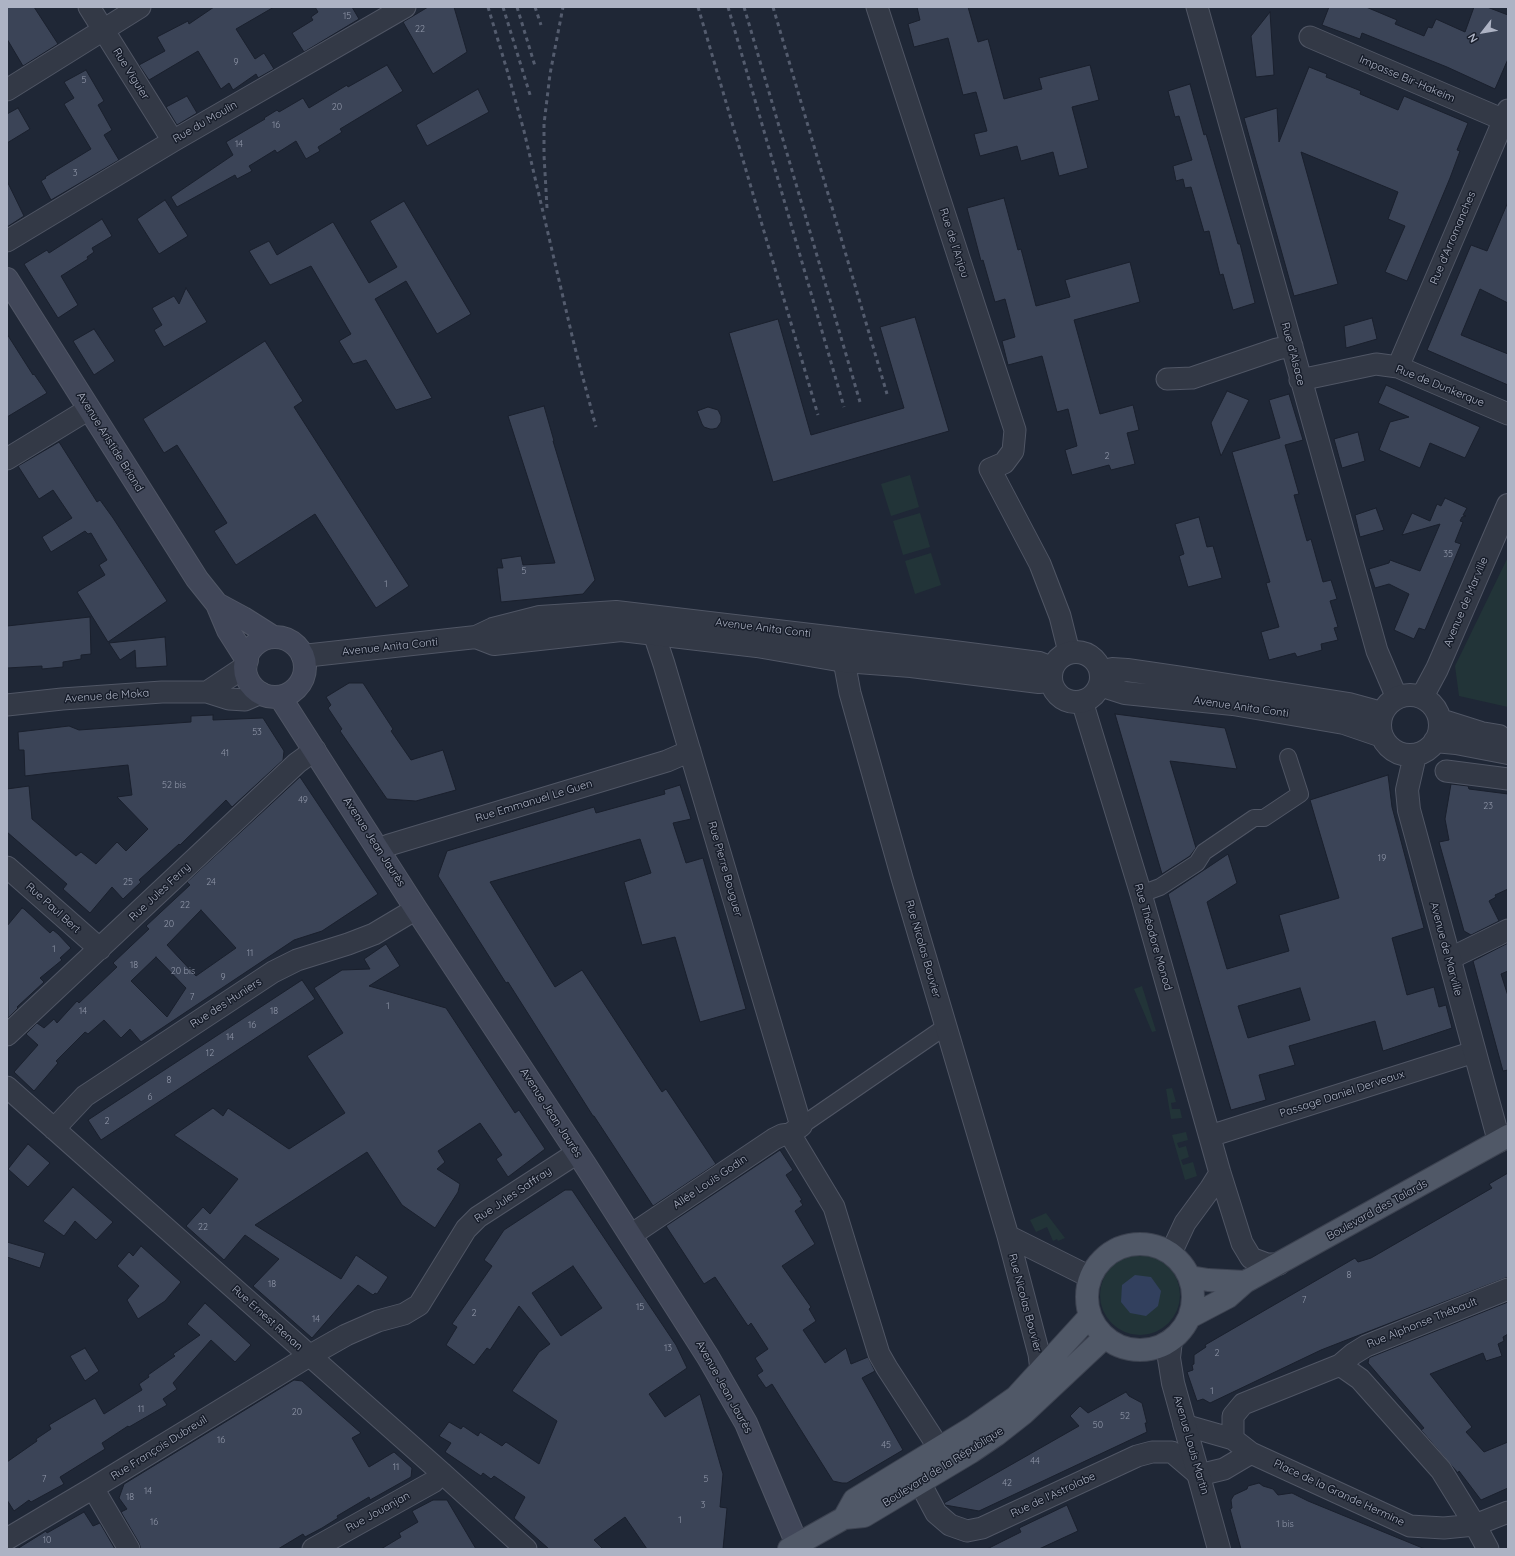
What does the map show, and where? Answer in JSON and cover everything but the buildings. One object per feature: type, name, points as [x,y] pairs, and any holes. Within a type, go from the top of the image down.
[{"type":"main road","name":"Avenue Aristide Briand","points":[[7,279],[197,579],[216,604],[246,663]]},
{"type":"main road","name":"Avenue Aristide Briand","points":[[216,604],[243,618],[273,637]]},
{"type":"main road","points":[[273,637],[283,638],[292,642],[303,656],[305,665],[301,682],[296,689],[288,694],[270,695],[250,682],[246,674],[246,663],[250,651],[256,644],[273,637]]},
{"type":"main road","name":"Avenue Jean Jaurès","points":[[270,695],[315,750],[416,909],[577,1153],[708,1357],[746,1424],[793,1547]]},
{"type":"main road","name":"Boulevard des Talards","points":[[1190,1317],[1228,1297],[1245,1282],[1504,1139]]},
{"type":"main road","points":[[1140,1243],[1156,1246],[1171,1253],[1182,1263],[1190,1277],[1193,1290],[1193,1304],[1190,1317],[1179,1334],[1156,1348],[1139,1350],[1125,1348],[1113,1343],[1099,1331],[1090,1316],[1087,1303],[1087,1290],[1090,1277],[1098,1263],[1110,1252],[1124,1245],[1140,1243]]},
{"type":"main road","points":[[1190,1277],[1208,1280],[1245,1282]]},
{"type":"main road","name":"Boulevard de la République","points":[[844,1518],[854,1500],[939,1448],[1016,1397],[1090,1316]]},
{"type":"main road","name":"Boulevard de la République","points":[[793,1547],[844,1518],[864,1516],[984,1443],[1024,1413],[1106,1337]]},
{"type":"street","name":"Rue Viguier","points":[[89,7],[173,141]]},
{"type":"street","points":[[7,90],[140,7]]},
{"type":"street","name":"Rue du Moulin","points":[[7,241],[173,141],[405,7]]},
{"type":"street","name":"Rue de l'Anjou","points":[[877,7],[1015,430],[1013,450],[1004,463],[990,470],[1040,564],[1060,616],[1069,652]]},
{"type":"street","name":"Rue d'Alsace","points":[[1197,7],[1292,346],[1300,380],[1377,651],[1398,698]]},
{"type":"street","name":"Impasse Bir-Hakeim","points":[[1310,38],[1506,115]]},
{"type":"street","name":"Rue d'Arromanches","points":[[1398,367],[1506,115]]},
{"type":"street","points":[[1167,379],[1192,378],[1277,349],[1292,346]]},
{"type":"street","name":"Rue de Dunkerque","points":[[1300,380],[1376,364],[1398,367],[1508,414]]},
{"type":"street","points":[[7,459],[89,409]]},
{"type":"street","name":"Avenue de Marville","points":[[1422,697],[1437,669],[1508,505]]},
{"type":"street","name":"Avenue Anita Conti","points":[[303,656],[476,637],[493,629],[540,617],[616,612],[1040,663],[1051,674],[1039,682],[911,666],[844,661],[757,646],[622,630],[494,644],[476,637]]},
{"type":"street","name":"Rue Pierre Bouguer","points":[[642,614],[654,634],[690,751],[795,1130],[834,1207],[879,1354],[939,1448]]},
{"type":"street","points":[[1077,651],[1085,653],[1093,658],[1098,664],[1100,679],[1096,692],[1090,698],[1082,701],[1074,702],[1066,700],[1059,696],[1053,689],[1051,674],[1056,661],[1069,652],[1077,651]]},
{"type":"street","name":"Rue Nicolas Bouvier","points":[[844,661],[850,693],[945,1027],[1008,1236],[1040,1354],[1041,1370]]},
{"type":"street","points":[[207,692],[246,663]]},
{"type":"street","name":"Avenue Anita Conti","points":[[1382,713],[1349,704],[1127,670],[1112,669],[1100,679],[1125,693],[1233,704],[1344,723],[1382,736]]},
{"type":"street","name":"Avenue de Moka","points":[[7,705],[62,699],[162,692],[207,692],[229,699],[245,700],[270,695]]},
{"type":"street","points":[[1405,695],[1422,697],[1432,704],[1440,720],[1439,732],[1435,742],[1423,752],[1415,755],[1405,755],[1395,751],[1387,745],[1382,736],[1380,722],[1382,713],[1391,701],[1405,695]]},
{"type":"street","name":"Rue Théodore Monod","points":[[1082,701],[1141,894],[1220,1173],[1246,1252],[1251,1258],[1267,1264],[1279,1264]]},
{"type":"street","points":[[1440,720],[1481,733],[1508,738]]},
{"type":"street","points":[[1435,742],[1508,753]]},
{"type":"street","name":"Rue Jules Ferry","points":[[7,1035],[297,763],[315,750]]},
{"type":"street","name":"Rue Emmanuel Le Guen","points":[[378,850],[389,845],[667,761],[690,751]]},
{"type":"street","name":"Avenue de Marville","points":[[1415,755],[1407,790],[1409,810],[1474,1052],[1504,1139]]},
{"type":"street","points":[[1141,894],[1160,887],[1197,862],[1204,852],[1254,818],[1264,818],[1300,794],[1288,757]]},
{"type":"street","points":[[1446,771],[1508,779]]},
{"type":"street","name":"Rue Paul Bert","points":[[7,867],[100,949]]},
{"type":"street","name":"Rue des Huniers","points":[[54,1129],[85,1096],[273,972],[297,960],[374,934],[416,909]]},
{"type":"street","points":[[1449,959],[1508,930]]},
{"type":"street","points":[[795,1130],[945,1027]]},
{"type":"street","name":"Passage Daniel Derveaux","points":[[1210,1136],[1474,1052]]},
{"type":"street","name":"Rue Ernest Renan","points":[[7,1087],[526,1549]]},
{"type":"street","name":"Allée Louis Godin","points":[[631,1236],[774,1139],[782,1134],[795,1130]]},
{"type":"street","name":"Rue Jules Saffray","points":[[309,1356],[378,1321],[404,1314],[419,1305],[466,1229],[478,1217],[577,1153]]},
{"type":"street","points":[[1171,1253],[1185,1223],[1220,1173]]},
{"type":"street","name":"Rue Nicolas Bouvier","points":[[1008,1236],[1090,1277]]},
{"type":"street","name":"Rue Alphonse Thébault","points":[[1232,1439],[1233,1416],[1243,1404],[1340,1365],[1353,1354],[1366,1346],[1508,1288]]},
{"type":"street","name":"Avenue Louis Martin","points":[[1171,1340],[1169,1358],[1173,1384],[1219,1549]]},
{"type":"street","name":"Rue François Dubreuil","points":[[7,1540],[309,1356]]},
{"type":"street","points":[[1340,1365],[1360,1379],[1441,1470],[1476,1525],[1488,1549]]},
{"type":"street","points":[[1184,1425],[1232,1439]]},
{"type":"street","name":"Place de la Grande Hermine","points":[[1232,1439],[1251,1453],[1410,1526],[1444,1528],[1476,1525],[1508,1512]]},
{"type":"street","name":"Rue de l'Astrolabe","points":[[920,1483],[936,1513],[950,1525],[966,1531],[982,1528],[1137,1456],[1152,1452],[1172,1452],[1199,1475]]},
{"type":"street","points":[[1199,1475],[1224,1469],[1251,1453]]},
{"type":"street","name":"Rue Jouanjan","points":[[313,1549],[433,1482],[442,1473]]},
{"type":"street","points":[[93,1488],[129,1549]]},
{"type":"shaded area","points":[[910,475],[919,507],[891,516],[881,484]]},
{"type":"shaded area","points":[[920,513],[930,547],[903,555],[893,521]]},
{"type":"shaded area","points":[[931,553],[941,585],[915,594],[905,561]]},
{"type":"shaded area","points":[[1508,557],[1508,707],[1459,696],[1455,666]]},
{"type":"shaded area","points":[[1142,986],[1156,1031],[1152,1032],[1134,989]]},
{"type":"shaded area","points":[[1172,1088],[1176,1102],[1171,1103],[1172,1109],[1180,1109],[1182,1118],[1171,1119],[1166,1089]]},
{"type":"shaded area","points":[[1186,1132],[1188,1140],[1177,1143],[1179,1148],[1186,1146],[1189,1157],[1181,1160],[1183,1165],[1193,1162],[1197,1176],[1185,1180],[1172,1135]]},
{"type":"shaded area","points":[[1046,1213],[1065,1238],[1058,1241],[1057,1239],[1053,1241],[1047,1227],[1036,1232],[1030,1220]]},
{"type":"shaded area","points":[[1140,1255],[1155,1258],[1168,1267],[1177,1280],[1180,1295],[1177,1310],[1168,1323],[1155,1332],[1140,1335],[1125,1332],[1112,1323],[1103,1310],[1100,1295],[1103,1280],[1112,1267],[1125,1258]]},
{"type":"water","points":[[1135,1275],[1151,1277],[1161,1291],[1158,1306],[1146,1316],[1130,1313],[1121,1302],[1122,1285]]},
{"type":"railway","points":[[488,7],[524,131],[574,344],[596,427]]},
{"type":"railway","points":[[503,7],[531,98]]},
{"type":"railway","points":[[517,7],[535,66]]},
{"type":"railway","points":[[535,7],[541,25]]},
{"type":"railway","points":[[547,208],[544,124],[550,74],[563,7]]},
{"type":"railway","points":[[698,7],[818,415]]},
{"type":"railway","points":[[728,7],[844,407]]},
{"type":"railway","points":[[744,7],[860,402]]},
{"type":"railway","points":[[773,7],[887,394]]}]
